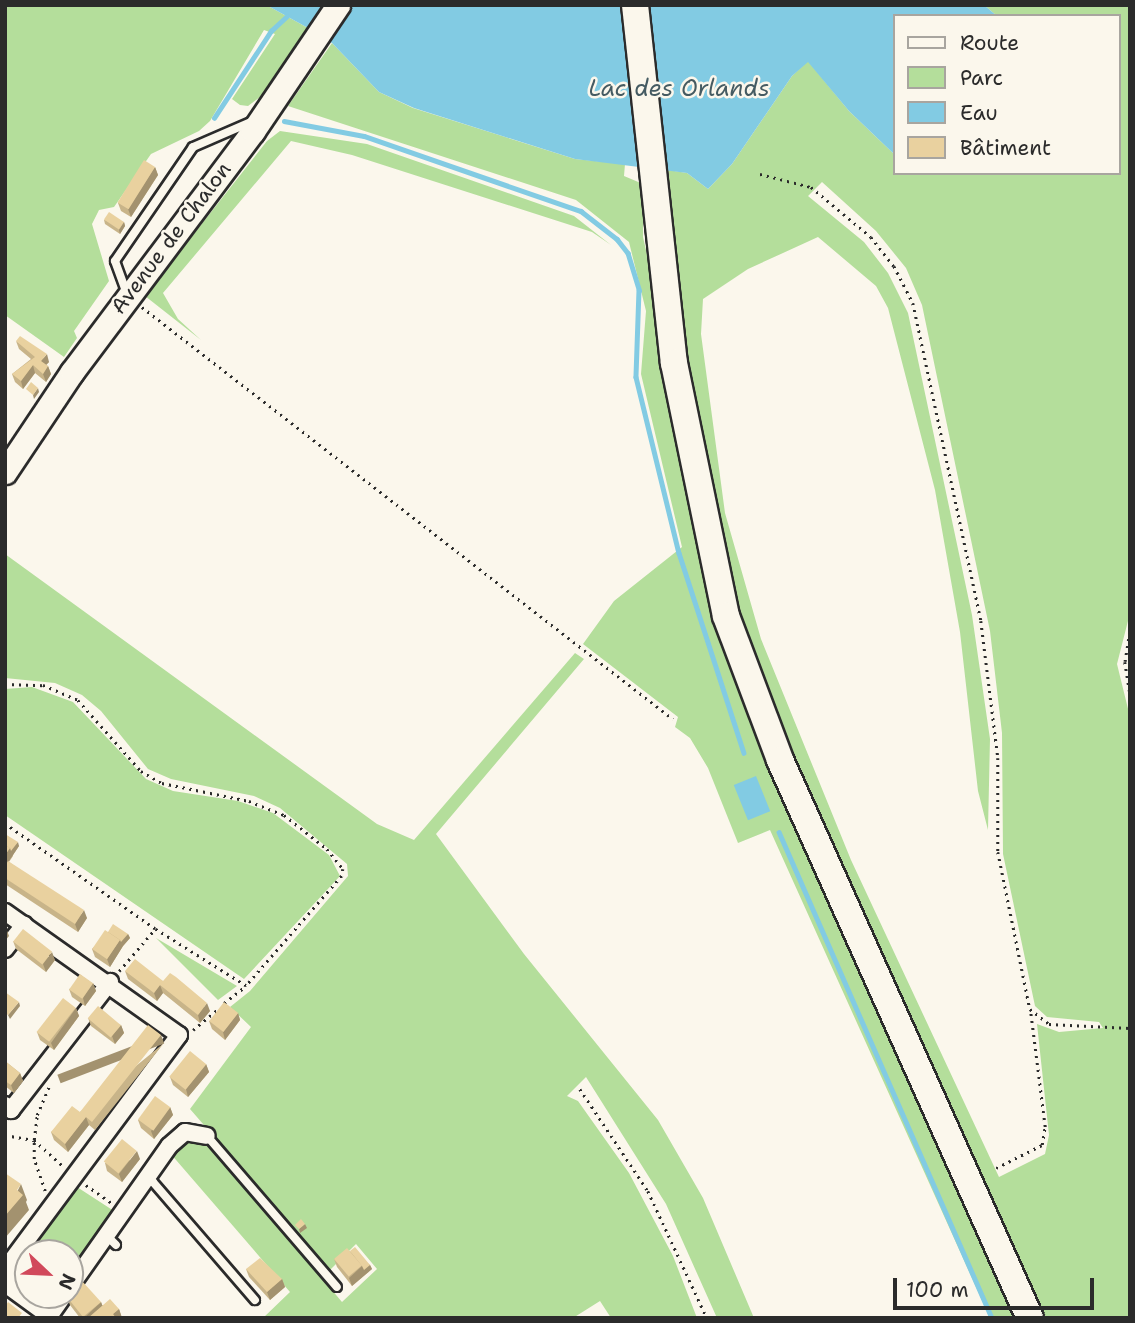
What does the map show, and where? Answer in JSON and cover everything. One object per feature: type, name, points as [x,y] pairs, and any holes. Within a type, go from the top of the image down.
[{"type":"main road","name":"Avenue de Chalon","points":[[5,472],[127,295],[262,117],[338,5]]},
{"type":"main road","points":[[635,5],[674,363],[726,616],[780,760],[1030,1318]]},
{"type":"street","points":[[5,912],[110,982],[179,1035],[8,1265],[6,1287],[50,1317]]},
{"type":"street","points":[[5,949],[24,925]]},
{"type":"street","points":[[5,1105],[11,1110],[110,982]]},
{"type":"street","points":[[84,1271],[111,1240],[145,1180],[185,1132],[207,1136]]},
{"type":"lane","points":[[127,295],[115,261],[193,147],[262,117]]},
{"type":"lane","points":[[207,1136],[337,1287]]},
{"type":"lane","points":[[145,1180],[153,1182],[255,1300]]},
{"type":"path","points":[[760,174],[811,187],[871,237],[912,303],[981,621],[998,758],[998,852],[1030,1009],[1045,1128],[1042,1145],[996,1168]]},
{"type":"path","points":[[127,295],[673,719]]},
{"type":"path","points":[[1130,632],[1125,662],[1130,695]]},
{"type":"path","points":[[5,684],[43,685],[78,700],[141,771],[162,783],[249,801],[284,816],[327,849],[343,869],[342,876],[246,986],[200,1028],[179,1035]]},
{"type":"path","points":[[5,824],[155,929],[246,986]]},
{"type":"path","points":[[110,982],[155,929]]},
{"type":"path","points":[[1030,1009],[1049,1024],[1130,1028]]},
{"type":"path","points":[[52,1080],[37,1115],[34,1140],[43,1188],[55,1200]]},
{"type":"path","points":[[580,1089],[648,1191],[707,1318]]},
{"type":"path","points":[[5,1135],[34,1140]]},
{"type":"green space","points":[[5,5],[270,7],[308,28],[264,94],[248,106],[240,105],[232,99],[275,34],[264,30],[210,121],[199,131],[151,154],[114,207],[99,210],[92,224],[109,281],[74,331],[77,338],[64,357],[5,315]]},
{"type":"green space","points":[[984,5],[1130,5],[1130,613],[1117,664],[1130,717],[1130,1318],[1045,1318],[811,800],[758,669],[729,583],[708,493],[686,351],[668,170],[687,173],[708,189],[732,164],[792,76],[808,61],[849,111],[894,154],[894,175],[1121,175],[1121,14],[995,14]],"holes":[[[822,182],[876,231],[906,268],[922,305],[990,631],[1002,733],[1003,854],[1035,1006],[1047,1017],[1099,1022],[1103,1028],[1059,1032],[1037,1024],[1049,1135],[1045,1154],[999,1177],[851,860],[761,639],[725,513],[701,334],[703,299],[748,269],[818,237],[876,286],[888,308],[935,490],[960,632],[978,791],[988,830],[990,739],[972,615],[908,313],[888,273],[864,242],[808,196]]]},
{"type":"green space","points":[[332,43],[379,92],[413,108],[575,159],[625,164],[624,176],[643,184],[643,237],[658,303],[673,413],[694,532],[723,643],[742,699],[1015,1318],[990,1318],[770,830],[738,843],[708,768],[690,738],[675,727],[678,717],[583,644],[614,601],[682,547],[641,374],[646,311],[629,242],[576,200],[288,106]]},
{"type":"green space","points":[[280,131],[367,144],[574,216],[611,245],[592,232],[352,155],[291,141],[163,293],[178,319],[201,340],[145,296],[267,141]]},
{"type":"green space","points":[[5,554],[377,824],[414,840],[575,653],[584,659],[436,834],[524,954],[658,1120],[703,1198],[754,1318],[717,1318],[666,1204],[586,1077],[567,1096],[578,1101],[629,1173],[673,1256],[697,1318],[611,1318],[600,1301],[573,1318],[263,1318],[290,1292],[170,1153],[184,1138],[207,1142],[342,1302],[377,1269],[356,1244],[330,1270],[190,1109],[251,1027],[230,1007],[250,991],[348,876],[347,864],[280,808],[254,796],[171,779],[148,769],[101,711],[82,695],[55,683],[5,678]]},
{"type":"green space","points":[[32,687],[73,702],[146,779],[173,791],[238,801],[273,813],[329,855],[340,876],[244,979],[5,815],[5,689]]},
{"type":"green space","points":[[156,938],[237,986],[218,1000]]},
{"type":"green space","points":[[77,1187],[114,1211],[84,1253],[84,1239],[41,1239]]},
{"type":"water","name":"Lac des Orlands","points":[[250,5],[984,5],[995,14],[894,14],[894,154],[849,111],[808,62],[792,76],[732,164],[708,189],[687,173],[575,159],[414,108],[379,92],[332,43],[270,7]]},
{"type":"water","points":[[756,776],[770,811],[748,820],[734,785]]},
{"type":"building","points":[[144,160],[155,167],[129,209],[118,202]]},
{"type":"building","points":[[109,212],[124,222],[119,230],[104,219]]},
{"type":"building","points":[[20,336],[47,354],[41,361],[48,366],[43,374],[33,365],[21,381],[12,374],[35,357],[16,341]]},
{"type":"building","points":[[31,382],[38,388],[33,395],[26,389]]},
{"type":"building","points":[[5,834],[18,842],[11,851],[5,845]]},
{"type":"building","points":[[8,861],[84,910],[75,924],[5,878]]},
{"type":"building","points":[[113,924],[128,934],[121,942],[108,932]]},
{"type":"building","points":[[23,929],[52,952],[42,964],[13,942]]},
{"type":"building","points":[[105,930],[120,940],[107,959],[92,949]]},
{"type":"building","points":[[135,959],[163,981],[170,973],[207,1003],[198,1015],[160,985],[154,993],[125,971]]},
{"type":"building","points":[[80,974],[93,983],[82,999],[69,990]]},
{"type":"building","points":[[5,992],[19,1002],[8,1015],[5,1013]]},
{"type":"building","points":[[63,998],[76,1008],[49,1042],[37,1032]]},
{"type":"building","points":[[224,1002],[238,1013],[223,1032],[209,1021]]},
{"type":"building","points":[[98,1006],[121,1025],[111,1038],[88,1018]]},
{"type":"building","points":[[148,1025],[161,1035],[92,1122],[86,1117],[65,1144],[51,1132],[72,1106],[80,1112]]},
{"type":"building","points":[[190,1051],[206,1064],[186,1090],[169,1077]]},
{"type":"building","points":[[5,1061],[20,1073],[11,1085],[5,1081]]},
{"type":"building","points":[[155,1096],[170,1107],[153,1131],[138,1119]]},
{"type":"building","points":[[122,1139],[137,1151],[119,1173],[104,1162]]},
{"type":"building","points":[[5,1173],[21,1184],[17,1190],[23,1195],[5,1216]]},
{"type":"building","points":[[301,1219],[305,1224],[299,1229],[295,1225]]},
{"type":"building","points":[[355,1247],[370,1265],[364,1270],[350,1251]]},
{"type":"building","points":[[347,1248],[362,1266],[349,1277],[334,1259]]},
{"type":"building","points":[[260,1258],[282,1279],[267,1292],[246,1269]]},
{"type":"building","points":[[84,1283],[101,1302],[83,1317],[77,1309],[84,1309]]},
{"type":"building","points":[[110,1299],[119,1309],[113,1314],[116,1318],[88,1318]]},
{"type":"building","points":[[8,1302],[22,1313],[18,1318],[5,1318]]},
{"type":"waterway","points":[[214,118],[271,31],[286,17]]},
{"type":"waterway","points":[[284,121],[364,136],[581,211],[617,239],[628,253],[639,290],[636,377],[679,553],[744,753]]},
{"type":"waterway","points":[[779,832],[992,1318]]}]
